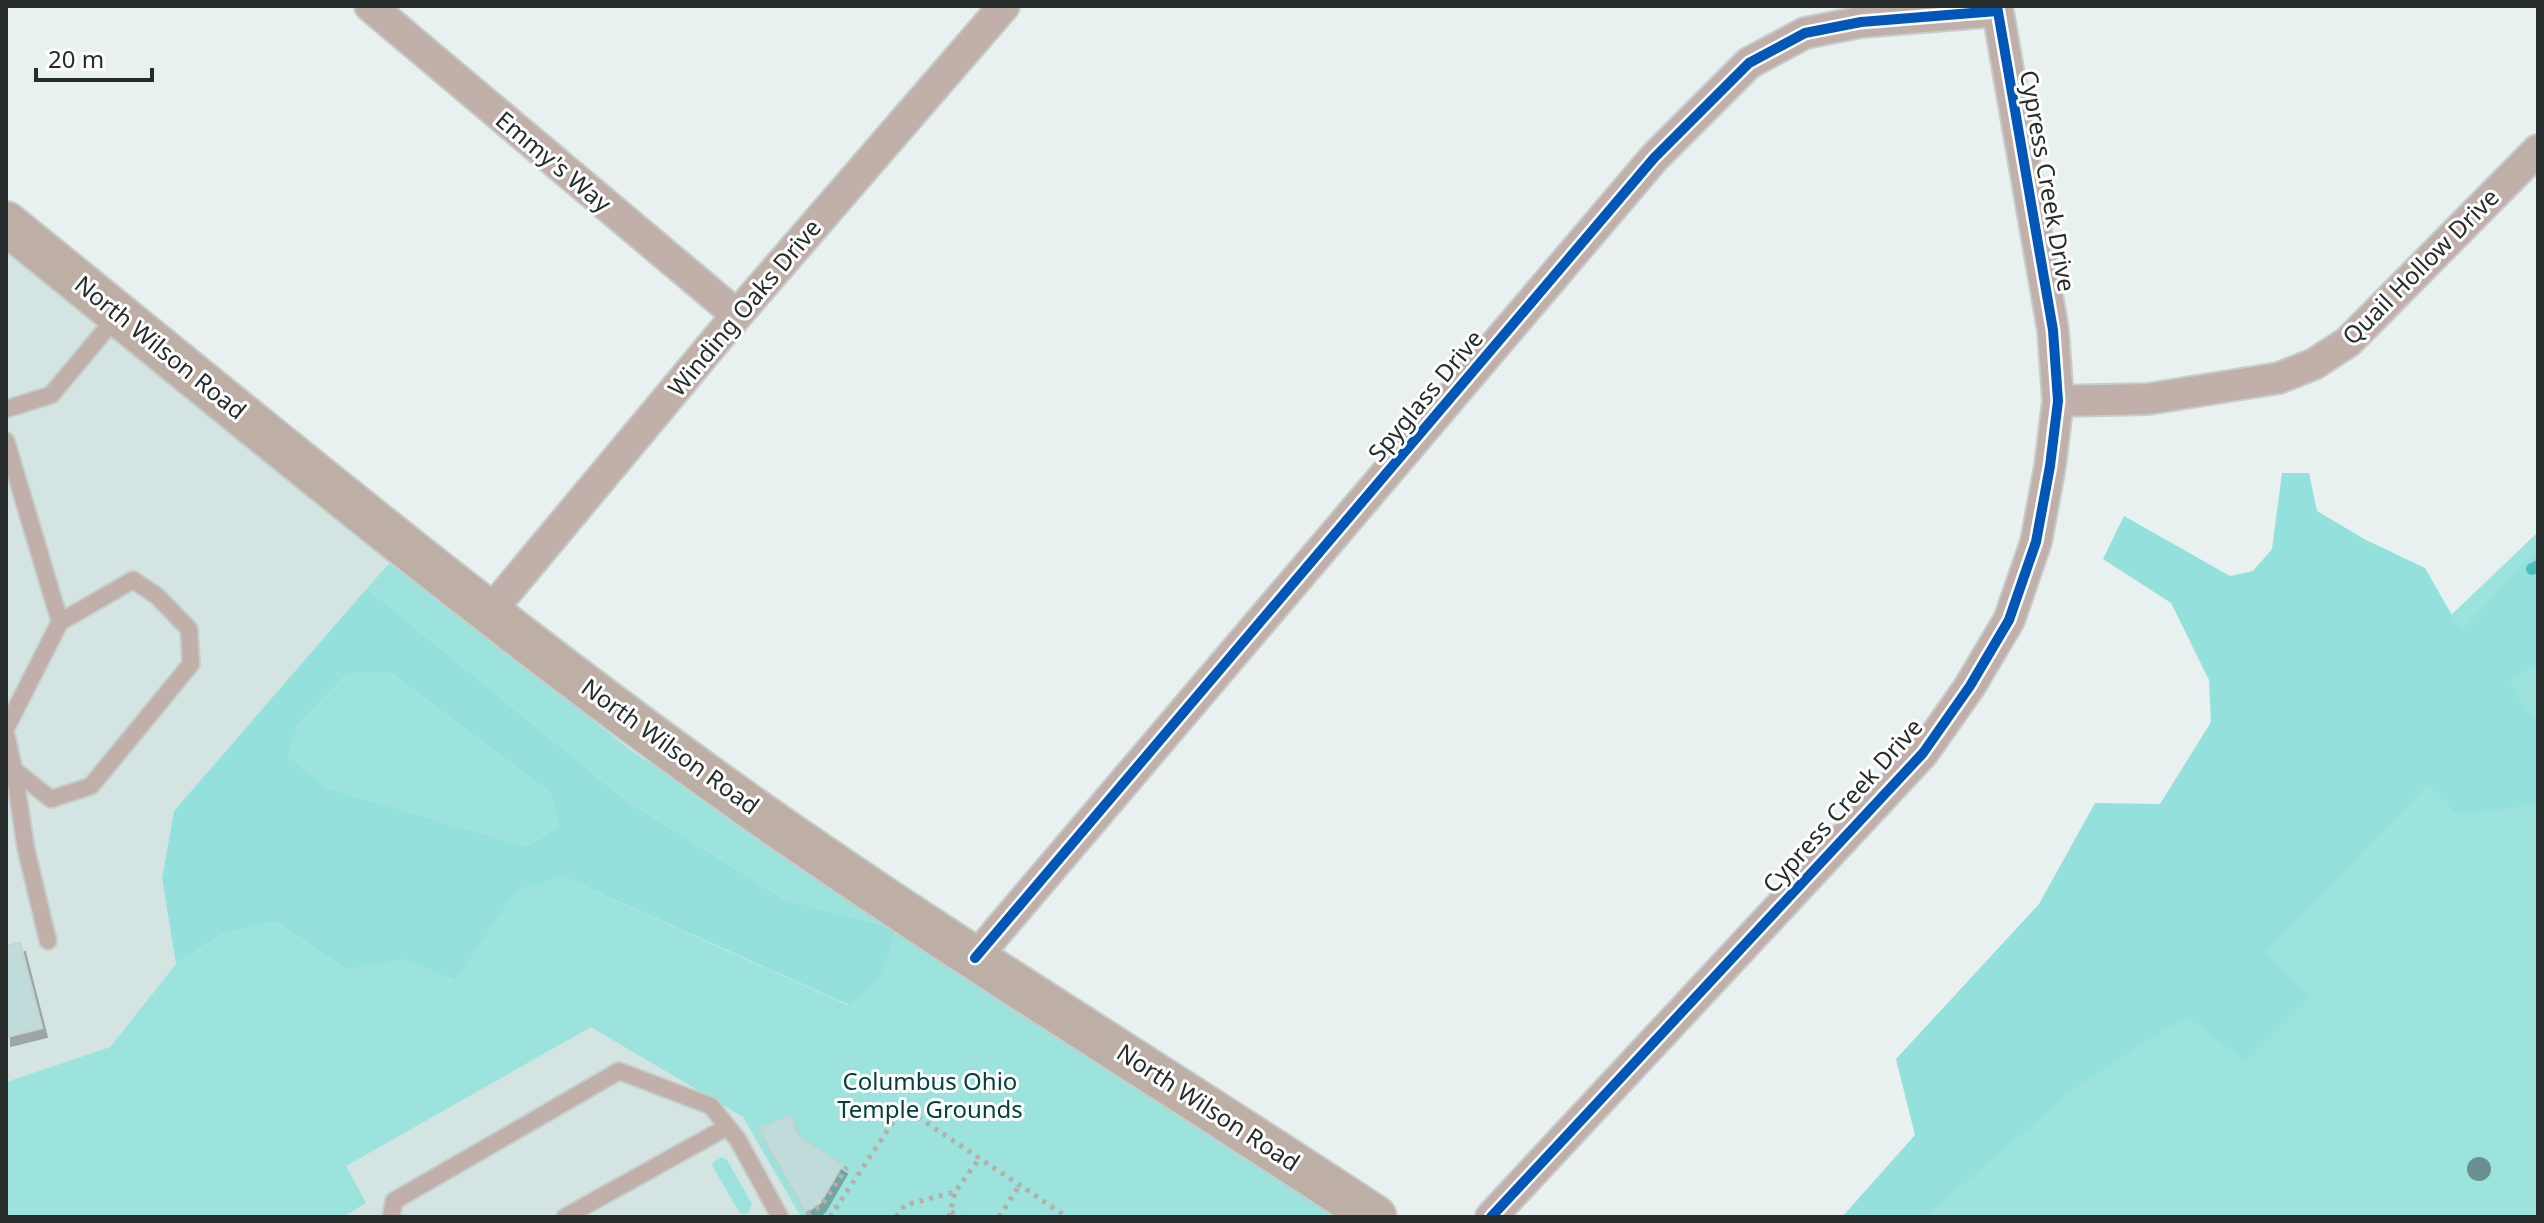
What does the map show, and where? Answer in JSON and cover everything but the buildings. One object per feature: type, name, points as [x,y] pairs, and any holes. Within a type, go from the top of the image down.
[{"type":"main road","name":"North Wilson Road","points":[[6,223],[489,613],[749,806],[975,958],[1375,1217]]},
{"type":"street","name":"Emmy's Way","points":[[370,6],[737,315]]},
{"type":"street","name":"Winding Oaks Drive","points":[[489,613],[737,315],[1004,6]]},
{"type":"street","name":"Cypress Creek Drive","points":[[1491,1217],[1923,753],[1970,686],[2009,620],[2036,542],[2058,401],[2053,330],[1997,8]]},
{"type":"street","name":"Spyglass Drive","points":[[975,958],[1654,158],[1749,63],[1805,33],[1861,22],[1997,8]]},
{"type":"street","name":"Quail Hollow Drive","points":[[2058,401],[2148,399],[2279,378],[2314,364],[2348,342],[2538,150]]},
{"type":"lane","points":[[10,403],[51,395],[118,314]]},
{"type":"lane","points":[[6,441],[60,622]]},
{"type":"lane","points":[[6,728],[60,622],[133,580],[157,596],[189,629],[191,664],[91,786],[51,799],[14,770]]},
{"type":"lane","points":[[6,734],[26,849],[48,941]]},
{"type":"lane","points":[[391,1217],[394,1201],[619,1071],[711,1106],[738,1140],[780,1217]]},
{"type":"lane","points":[[565,1217],[727,1127]]},
{"type":"path","points":[[830,1217],[903,1107],[1067,1217]]},
{"type":"path","points":[[961,1217],[950,1214],[955,1192],[978,1160]]},
{"type":"path","points":[[806,1214],[821,1206],[847,1167]]},
{"type":"path","points":[[999,1217],[1019,1186]]},
{"type":"path","points":[[896,1217],[905,1205],[955,1192]]},
{"type":"shaded area","points":[[6,219],[409,539],[174,811],[162,878],[176,964],[110,1047],[6,1082]]},
{"type":"shaded area","points":[[2282,473],[2309,473],[2317,511],[2366,540],[2425,568],[2461,631],[2538,547],[2538,663],[2510,681],[2526,711],[2538,719],[2538,805],[2457,814],[2429,785],[2265,952],[2310,997],[2246,1062],[2187,1016],[2083,1082],[1925,1217],[1842,1217],[1915,1135],[1896,1059],[2039,904],[2095,803],[2160,804],[2211,722],[2209,680],[2171,603],[2103,559],[2124,516],[2230,576],[2253,571],[2272,549]]},
{"type":"shaded area","points":[[367,588],[627,801],[784,899],[896,928],[882,976],[849,1005],[564,877],[517,890],[454,981],[406,959],[347,970],[276,922],[221,935],[176,964],[162,878],[174,811]],"holes":[[[348,673],[391,673],[550,793],[558,827],[526,846],[327,788],[289,756],[298,725]]]},
{"type":"shaded area","name":"Columbus Ohio Temple Grounds","points":[[517,889],[1337,1217],[291,1217]]},
{"type":"green space","points":[[2538,532],[2538,1217],[1874,1217],[2087,963]]},
{"type":"green space","points":[[389,563],[635,753],[896,928],[784,899],[627,801],[367,588]]},
{"type":"green space","points":[[348,673],[391,673],[550,793],[558,827],[526,846],[327,788],[289,756],[298,725]]},
{"type":"green space","name":"Columbus Ohio Temple Grounds","points":[[564,877],[848,1005],[896,928],[1337,1217],[801,1217],[743,1117],[591,1027],[346,1166],[366,1203],[343,1217],[6,1217],[6,1082],[110,1047],[176,964],[221,935],[276,922],[347,970],[406,958],[453,981],[517,889]]},
{"type":"green space","points":[[722,1157],[727,1160],[752,1204],[749,1213],[742,1214],[738,1210],[714,1169],[712,1163]]},
{"type":"waterway","points":[[2532,569],[2538,566]]},
{"type":"cycle path","points":[[1491,1217],[1923,753],[1970,686],[2009,620],[2036,542],[2058,401],[2053,330],[1997,6]]},
{"type":"cycle path","points":[[975,958],[1654,158],[1749,63],[1805,33],[1861,22],[1997,11]]}]
